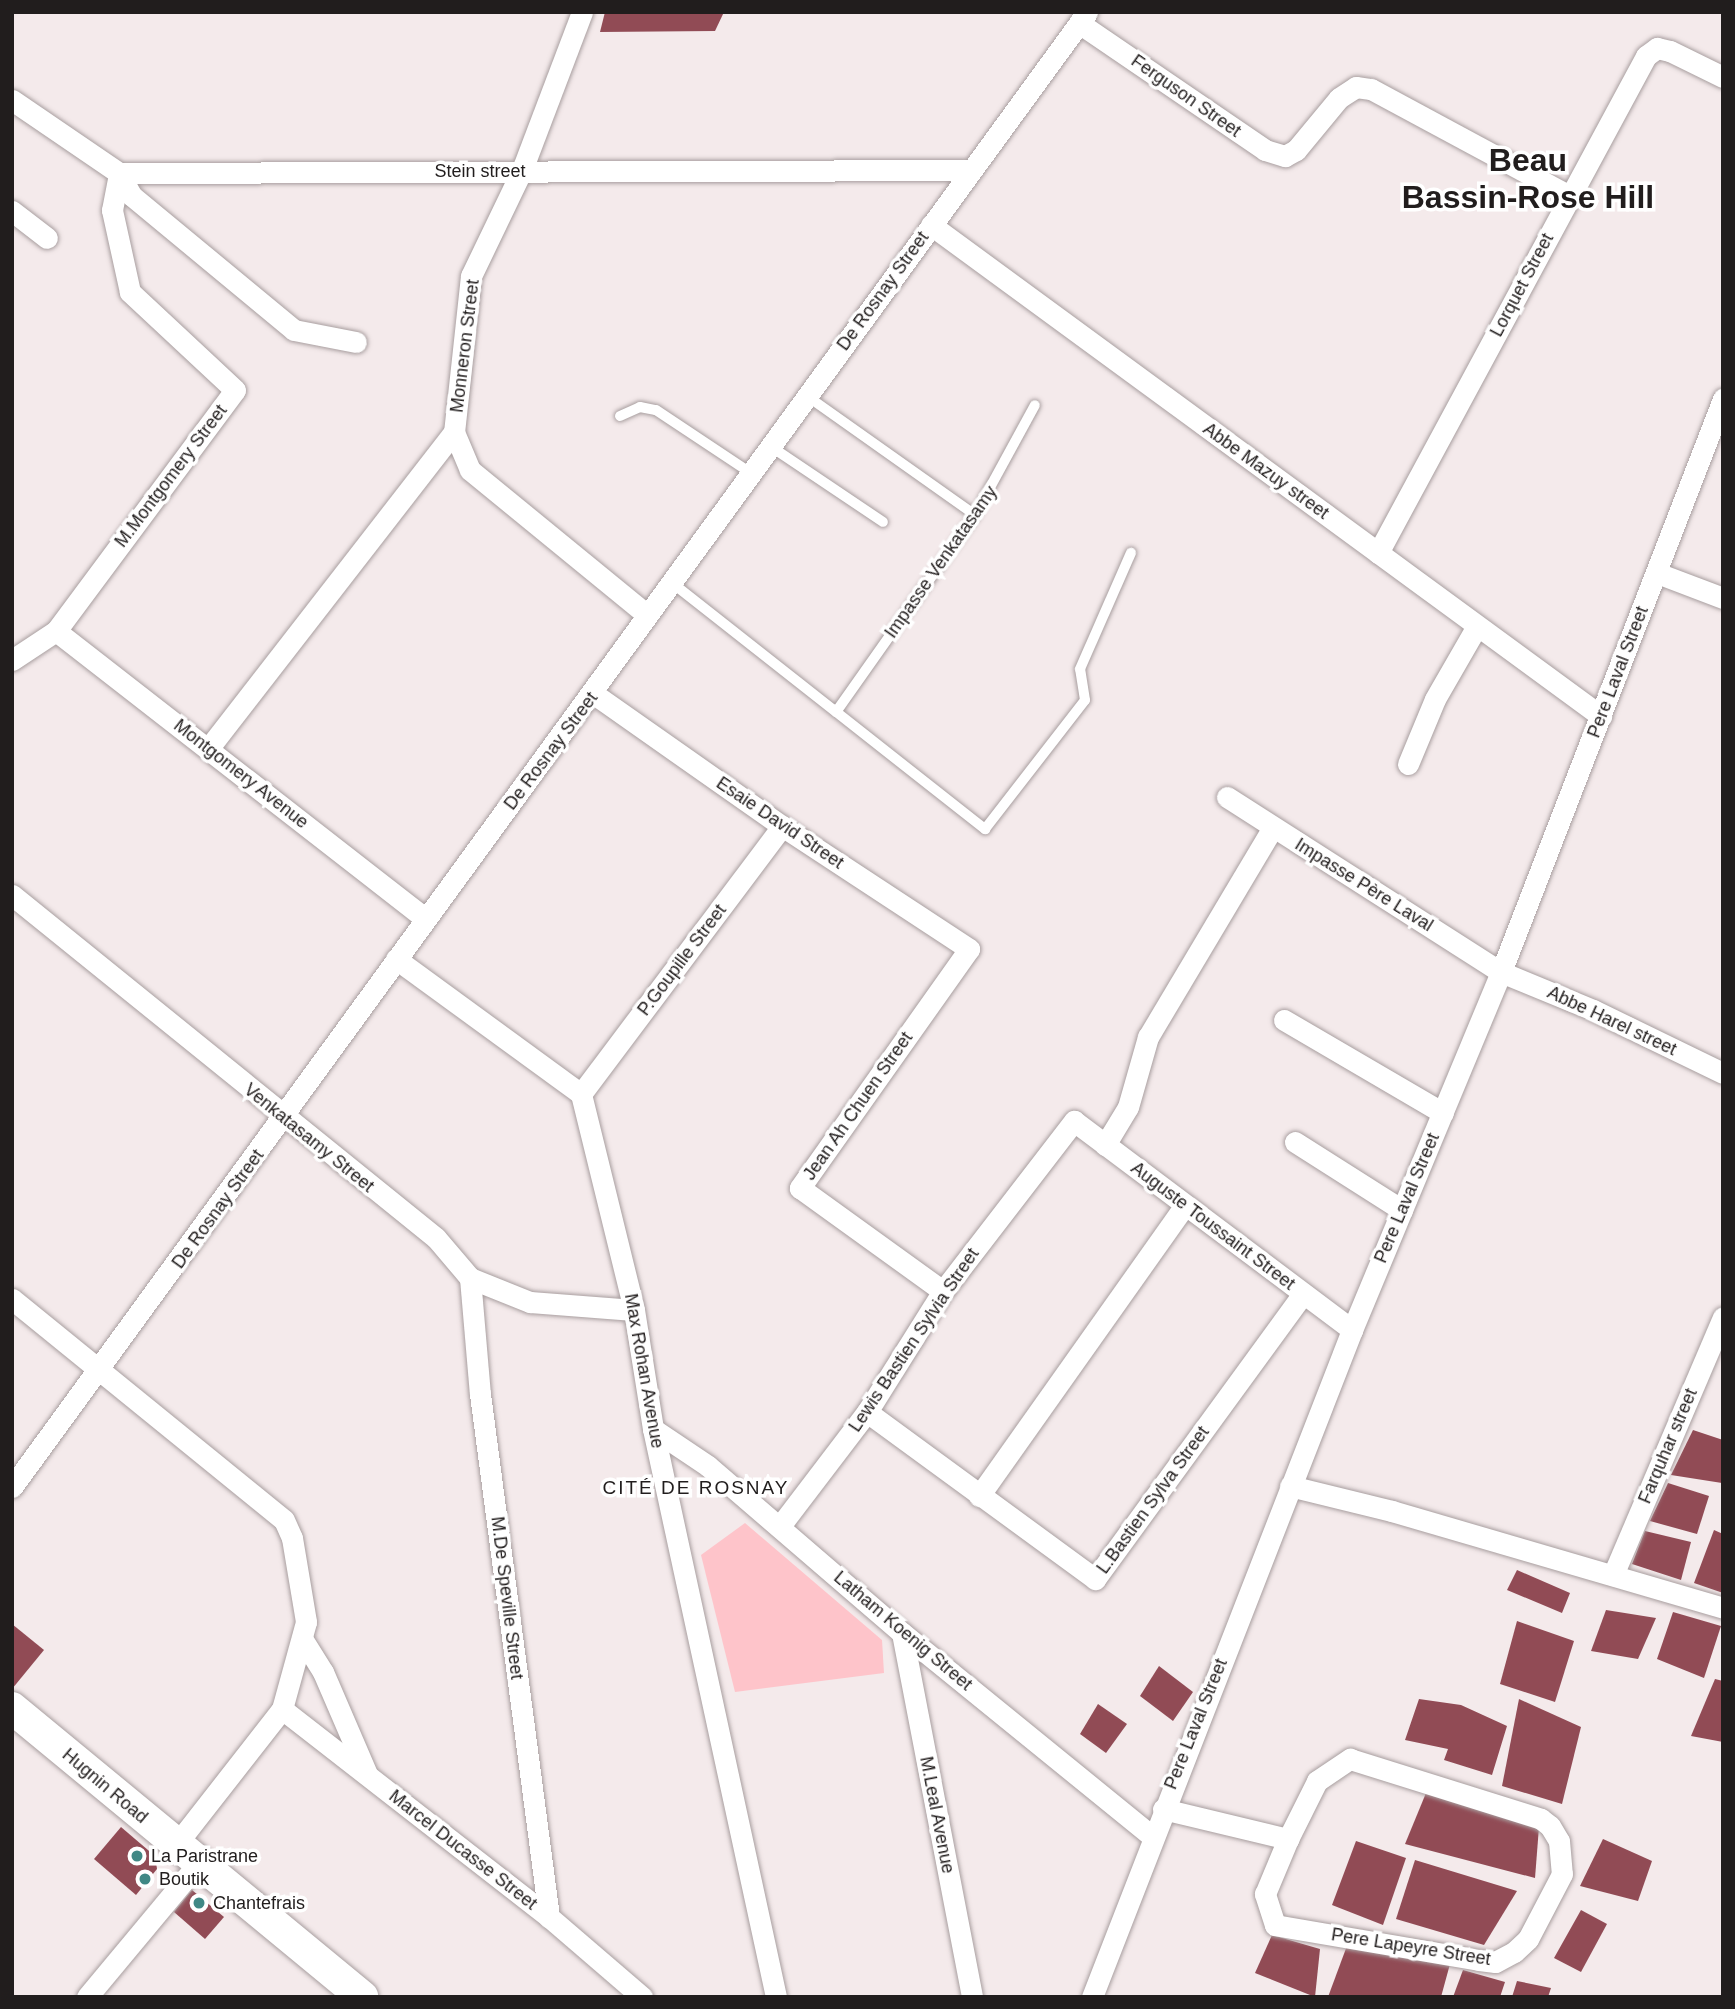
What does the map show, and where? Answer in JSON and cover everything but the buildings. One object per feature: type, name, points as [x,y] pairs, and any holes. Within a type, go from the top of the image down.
[{"type":"main road","name":"Hugnin Road","points":[[12,1707],[187,1855],[362,1997]]},
{"type":"street","name":"Monneron Street","points":[[582,12],[522,170],[471,276],[454,432],[470,470],[647,615]]},
{"type":"street","name":"Ferguson Street","points":[[1083,18],[1265,150],[1285,156],[1296,150],[1339,97],[1356,87],[1371,89],[1570,196]]},
{"type":"street","name":"De Rosnay Street","points":[[12,1487],[284,1119],[425,918],[594,694],[647,615],[1083,18]]},
{"type":"street","name":"Lorquet Street","points":[[1378,553],[1646,56],[1657,48],[1670,51],[1723,77]]},
{"type":"street","points":[[12,100],[118,173],[132,197],[294,330],[356,342]]},
{"type":"street","name":"Stein street","points":[[118,173],[971,170]]},
{"type":"street","name":"M.Montgomery Street","points":[[12,660],[56,631],[235,390],[130,292],[111,210],[118,173]]},
{"type":"street","points":[[12,211],[47,238]]},
{"type":"street","name":"Abbe Mazuy street","points":[[931,225],[1601,716]]},
{"type":"street","name":"Pere Laval Street","points":[[1092,1997],[1152,1836],[1352,1330],[1501,972],[1723,399]]},
{"type":"street","points":[[208,749],[454,432]]},
{"type":"street","points":[[1657,573],[1723,598]]},
{"type":"street","points":[[1408,764],[1435,699],[1478,626]]},
{"type":"street","name":"Montgomery Avenue","points":[[56,631],[425,918]]},
{"type":"street","name":"Esaie David Street","points":[[594,694],[782,826],[969,949]]},
{"type":"street","name":"Impasse Père Laval","points":[[1227,797],[1501,972]]},
{"type":"street","name":"P.Goupille Street","points":[[581,1094],[782,826]]},
{"type":"street","points":[[1105,1145],[1128,1107],[1148,1037],[1273,827]]},
{"type":"street","name":"Venkatasamy Street","points":[[12,895],[284,1119],[436,1238],[470,1278],[530,1302],[634,1310]]},
{"type":"street","name":"Jean Ah Chuen Street","points":[[943,1291],[800,1188],[969,949]]},
{"type":"street","points":[[396,959],[581,1094]]},
{"type":"street","name":"Abbe Harel street","points":[[1501,972],[1593,1010],[1723,1073]]},
{"type":"street","points":[[1284,1020],[1443,1113]]},
{"type":"street","name":"Max Rohan Avenue","points":[[581,1094],[634,1310],[653,1429],[776,1997]]},
{"type":"street","name":"Auguste Toussaint Street","points":[[1074,1121],[1352,1330]]},
{"type":"street","name":"Lewis Bastien Sylvia Street","points":[[780,1526],[867,1412],[943,1291],[1074,1121]]},
{"type":"street","points":[[1295,1142],[1402,1210]]},
{"type":"street","points":[[979,1496],[1184,1206]]},
{"type":"street","name":"M.De Speville Street","points":[[470,1278],[480,1394],[549,1917]]},
{"type":"street","name":"L.Bastien Sylva Street","points":[[867,1412],[1095,1579],[1303,1294]]},
{"type":"street","points":[[12,1299],[284,1520],[292,1538],[305,1631],[368,1776]]},
{"type":"street","name":"Farquhar street","points":[[1613,1575],[1723,1317]]},
{"type":"street","name":"Latham Koenig Street","points":[[653,1429],[708,1466],[902,1633],[1152,1836]]},
{"type":"street","points":[[1290,1486],[1723,1608]]},
{"type":"street","points":[[87,1997],[187,1855],[282,1709],[305,1631]]},
{"type":"street","name":"M.Leal Avenue","points":[[902,1633],[972,1997]]},
{"type":"street","name":"Marcel Ducasse Street","points":[[282,1709],[549,1917],[642,1997]]},
{"type":"street","name":"Pere Lapeyre Street","points":[[1350,1759],[1541,1819],[1559,1841],[1562,1874],[1528,1939],[1506,1957],[1479,1961],[1275,1925],[1265,1894],[1288,1839],[1317,1781],[1350,1759]]},
{"type":"street","points":[[1163,1809],[1288,1839]]},
{"type":"lane","points":[[807,396],[975,515]]},
{"type":"lane","name":"Impasse Venkatasamy","points":[[836,712],[975,515],[1035,405]]},
{"type":"lane","points":[[620,416],[640,407],[656,410],[751,472]]},
{"type":"lane","points":[[770,446],[883,522]]},
{"type":"lane","points":[[671,582],[985,829],[1085,700],[1080,668],[1131,553]]},
{"type":"shaded area","points":[[745,1523],[882,1640],[884,1673],[735,1692],[701,1555]]},
{"type":"place","name":"La Paristrane","points":[[137,1856]]},
{"type":"place","name":"Boutik","points":[[145,1879]]},
{"type":"place","name":"Chantefrais","points":[[199,1903]]},
{"type":"district","name":"Beau Bassin-Rose Hill","points":[[1528,180]]},
{"type":"district","name":"CITÉ DE ROSNAY","points":[[696,1488]]}]
